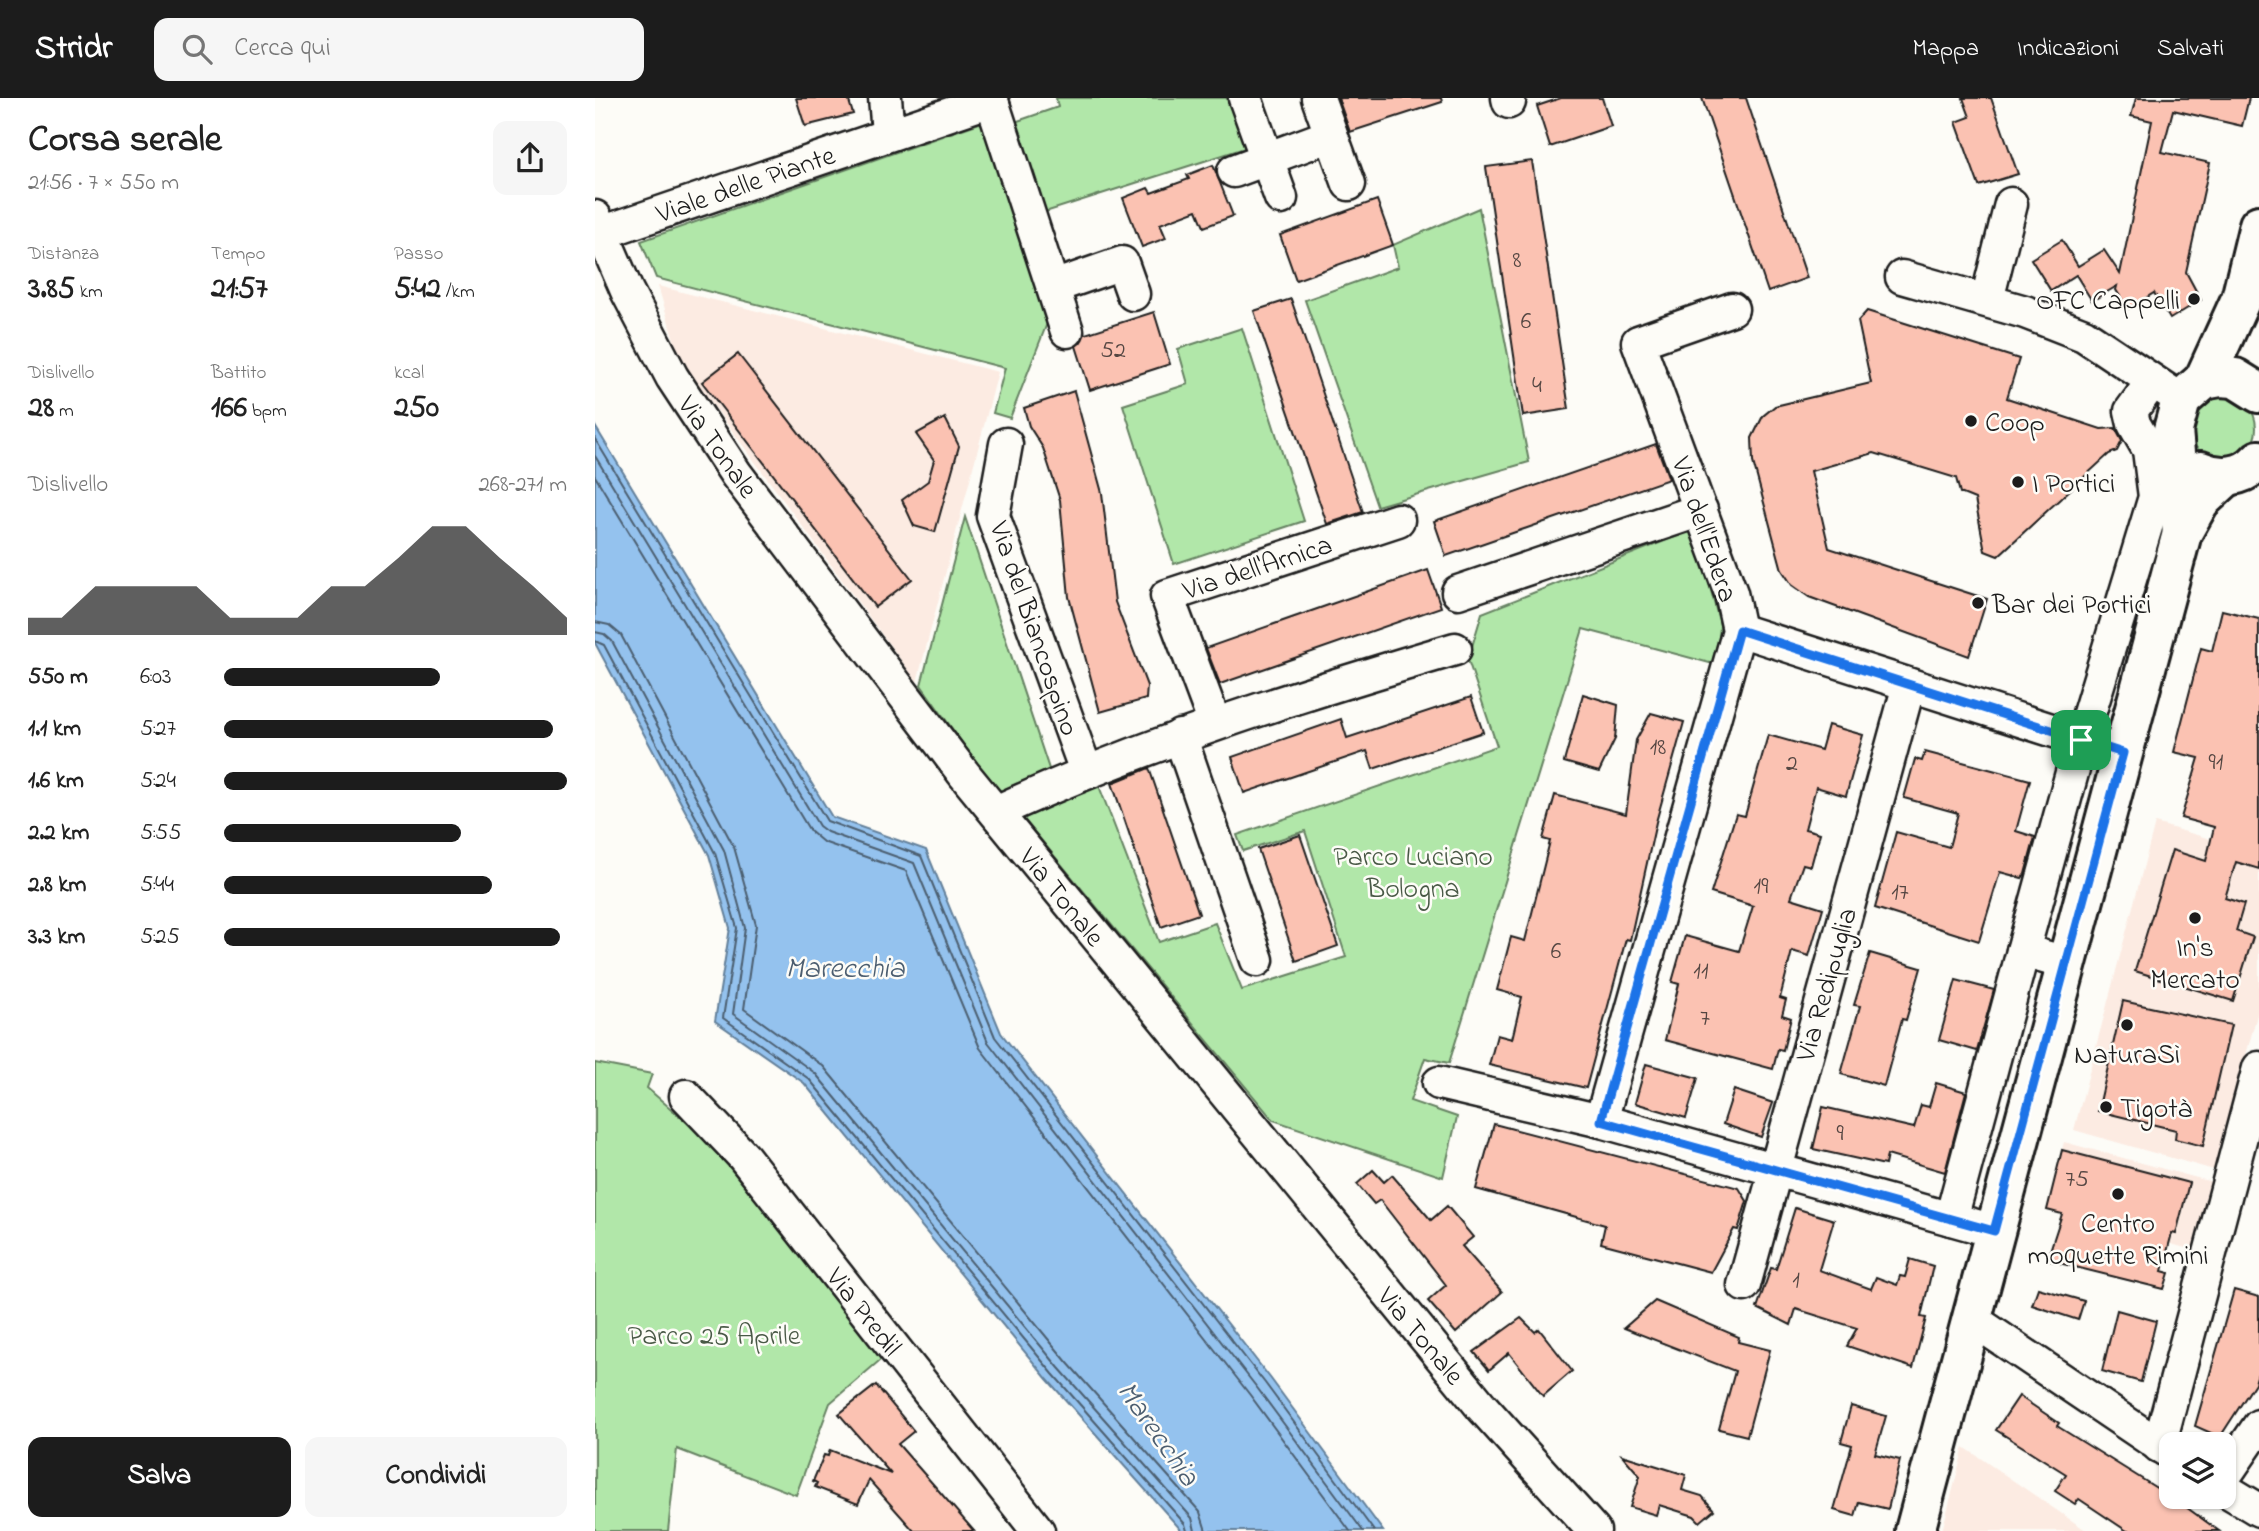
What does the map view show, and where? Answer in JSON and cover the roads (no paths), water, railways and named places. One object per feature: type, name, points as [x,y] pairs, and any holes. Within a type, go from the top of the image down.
[{"type":"main road","points":[[2182,533],[2174,422],[2179,387],[2241,299],[2259,225]]},
{"type":"main road","points":[[2241,299],[2249,355],[2259,391]]},
{"type":"main road","points":[[2179,387],[2220,377],[2235,379],[2259,391]]},
{"type":"main road","points":[[2176,445],[2184,458],[2196,469],[2246,472]]},
{"type":"main road","points":[[1915,1531],[2182,533],[2200,501],[2246,472]]},
{"type":"street","points":[[885,98],[888,133]]},
{"type":"street","points":[[1245,98],[1281,198]]},
{"type":"street","points":[[1318,98],[1349,184]]},
{"type":"street","name":"Viale delle Piante","points":[[598,225],[991,99],[1067,331]]},
{"type":"street","points":[[1234,171],[1331,135]]},
{"type":"street","points":[[1987,300],[2011,204]]},
{"type":"street","name":"Via Tonale","points":[[598,225],[672,377],[736,474],[996,812],[1473,1396],[1594,1531]]},
{"type":"street","points":[[1053,287],[1122,263],[1133,294]]},
{"type":"street","points":[[1902,276],[2025,312],[2084,335],[2179,387]]},
{"type":"street","name":"Via dell'Edera","points":[[1732,309],[1638,342],[1731,593],[1739,630],[2123,753]]},
{"type":"street","points":[[1951,1219],[2081,740],[2155,497],[2149,450],[2131,411],[2179,387]]},
{"type":"street","name":"Via del Biancospino","points":[[1006,444],[993,516],[1086,771]]},
{"type":"street","points":[[1458,592],[1701,510]]},
{"type":"street","name":"Via dell'Arnica","points":[[1215,724],[1167,596],[1398,520]]},
{"type":"street","points":[[1601,1121],[1739,630]]},
{"type":"street","name":"Via del Biancospino","points":[[996,812],[1086,771],[1181,736],[1455,649]]},
{"type":"street","name":"Via Redipuglia","points":[[1744,1285],[1773,1169],[1909,685]]},
{"type":"street","points":[[1181,736],[1257,960]]},
{"type":"street","points":[[2023,951],[2066,962]]},
{"type":"street","points":[[2170,1432],[2259,1068]]},
{"type":"street","points":[[1990,1074],[2033,1084]]},
{"type":"street","points":[[1439,1083],[1601,1121],[1994,1231]]},
{"type":"street","name":"Via Predil","points":[[686,1096],[744,1157],[1038,1531]]},
{"type":"street","points":[[1972,1319],[2159,1445]]},
{"type":"street","points":[[2236,1460],[2259,1426]]},
{"type":"street","points":[[2236,1496],[2259,1510]]},
{"type":"water","name":"Marecchia","points":[[595,426],[832,817],[926,850],[1001,1033],[1271,1379],[1383,1531],[1182,1531],[1047,1379],[804,1083],[715,1021],[730,928],[709,855],[595,643]]},
{"type":"place","name":"OFC Cappelli","points":[[2194,299]]},
{"type":"place","name":"Coop","points":[[1971,421]]},
{"type":"place","name":"I Portici","points":[[2018,482]]},
{"type":"place","name":"Bar dei Portici","points":[[1978,603]]},
{"type":"place","name":"In's Mercato","points":[[2195,918]]},
{"type":"place","name":"NaturaSì","points":[[2127,1025]]},
{"type":"place","name":"Tigotà","points":[[2106,1107]]},
{"type":"place","name":"Centro moquette Rimini","points":[[2118,1194]]},
{"type":"park label","name":"Parco Luciano Bologna","points":[[1413,871]]},
{"type":"park label","name":"Parco 25 Aprile","points":[[714,1334]]}]
